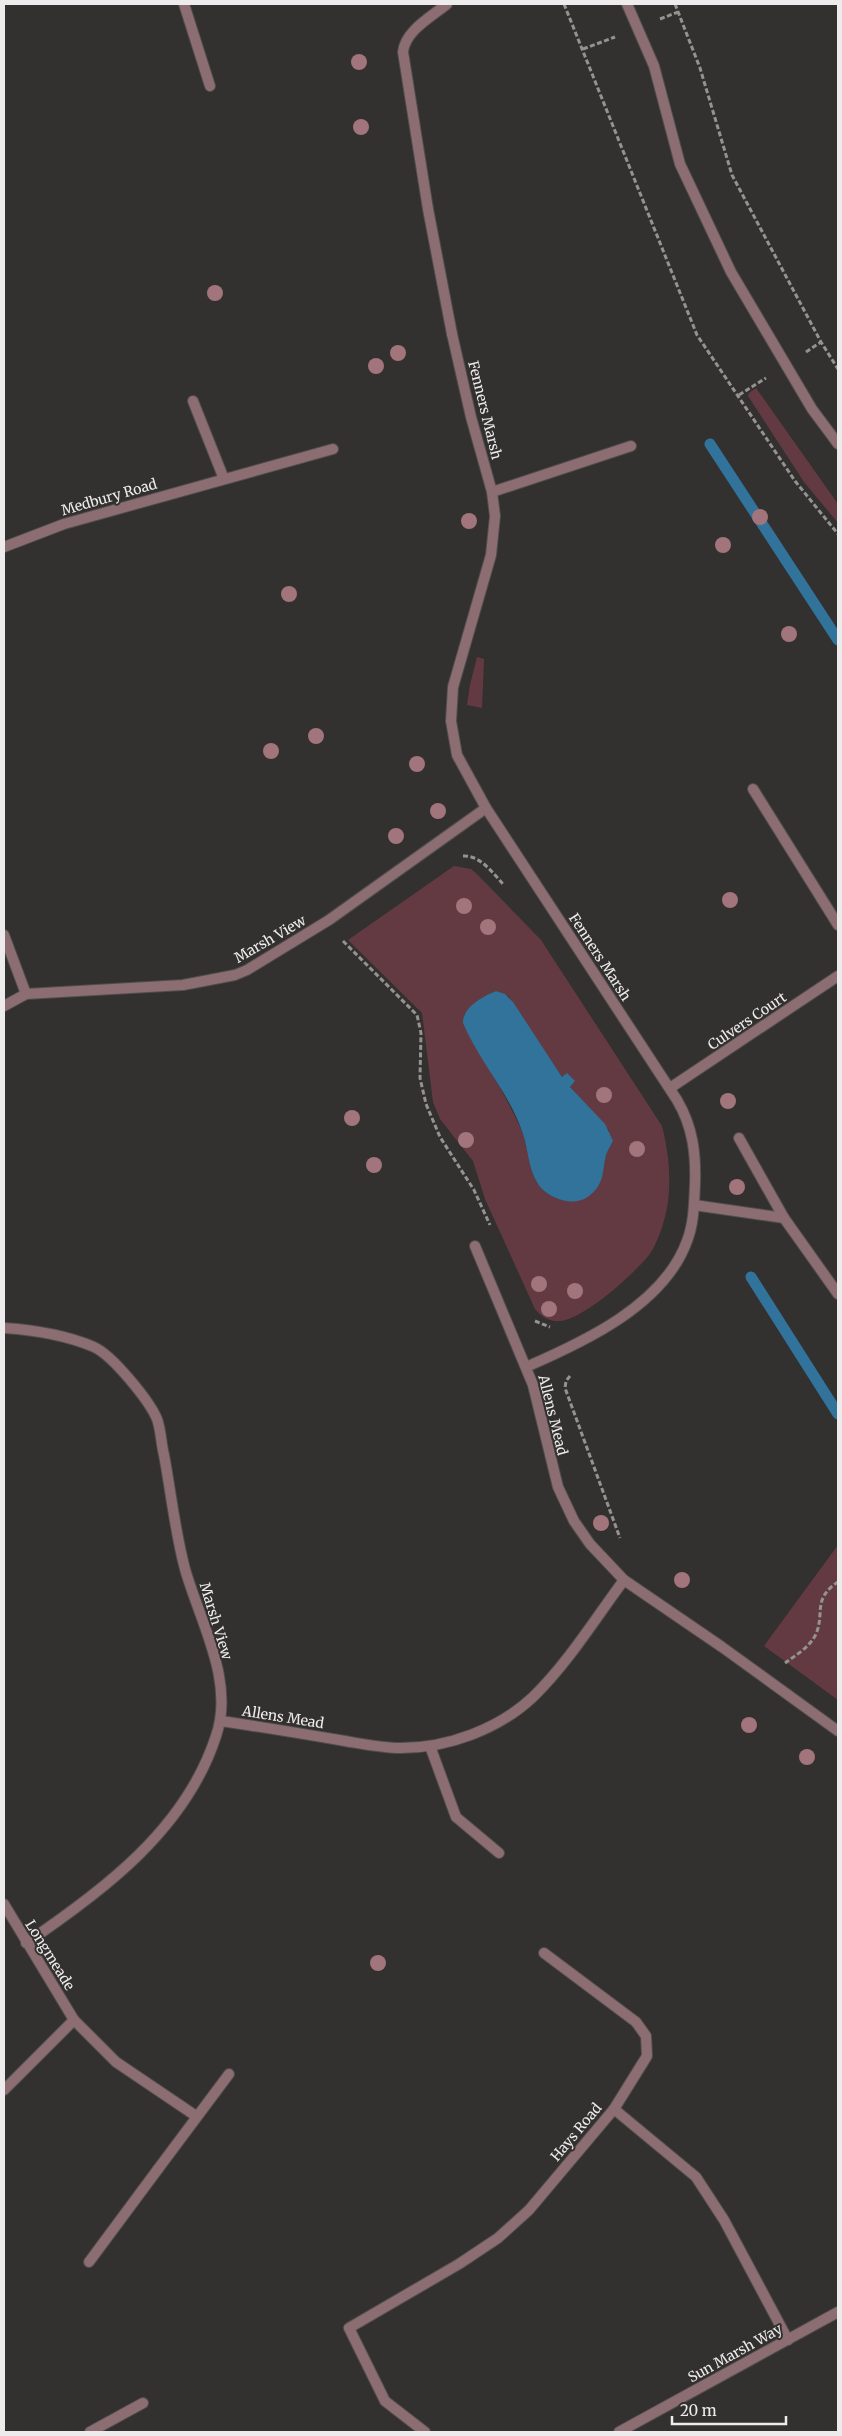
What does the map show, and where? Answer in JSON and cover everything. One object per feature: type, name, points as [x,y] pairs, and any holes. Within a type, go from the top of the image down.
[{"type":"street","points":[[184,4],[210,86]]},
{"type":"street","name":"Fenners Marsh","points":[[446,4],[411,34],[405,42],[403,52],[428,209],[452,334],[471,417],[492,492],[495,516],[491,555],[459,661],[450,712],[452,734],[457,755],[486,808],[670,1088],[687,1118],[694,1144],[694,1206],[684,1248],[667,1273],[645,1298],[624,1315],[586,1340],[526,1367]]},
{"type":"street","points":[[627,4],[654,66],[680,164],[731,272],[807,402],[838,444]]},
{"type":"street","points":[[193,401],[224,479]]},
{"type":"street","points":[[492,492],[631,446]]},
{"type":"street","name":"Medbury Road","points":[[4,547],[64,524],[333,449]]},
{"type":"street","points":[[753,789],[838,925]]},
{"type":"street","name":"Marsh View","points":[[4,1006],[26,994],[183,985],[235,975],[260,964],[329,920],[486,808]]},
{"type":"street","points":[[4,935],[26,994]]},
{"type":"street","name":"Culvers Court","points":[[670,1088],[838,976]]},
{"type":"street","points":[[739,1138],[784,1218],[838,1294]]},
{"type":"street","points":[[694,1206],[784,1218]]},
{"type":"street","name":"Allens Mead","points":[[475,1246],[533,1385],[554,1473],[566,1504],[590,1544],[624,1580],[722,1646],[838,1730]]},
{"type":"street","name":"Marsh View","points":[[4,1328],[38,1330],[96,1348],[131,1380],[156,1419],[185,1569],[210,1640],[219,1681],[222,1706],[221,1720],[204,1766],[180,1804],[156,1836],[116,1878],[82,1905],[26,1943]]},
{"type":"street","name":"Allens Mead","points":[[221,1720],[389,1748],[430,1746],[483,1730],[525,1703],[564,1660],[624,1580]]},
{"type":"street","points":[[430,1746],[456,1817],[499,1853]]},
{"type":"street","name":"Longmeade","points":[[4,1904],[74,2020],[116,2062],[196,2116]]},
{"type":"street","points":[[544,1953],[636,2022],[646,2036],[647,2056],[614,2109]]},
{"type":"street","points":[[4,2090],[74,2020]]},
{"type":"street","points":[[89,2262],[229,2074]]},
{"type":"street","name":"Hays Road","points":[[425,2432],[385,2401],[349,2328],[459,2264],[498,2238],[529,2210],[614,2109],[696,2177],[724,2220],[788,2340]]},
{"type":"street","name":"Sun Marsh Way","points":[[619,2432],[838,2312]]},
{"type":"street","points":[[90,2432],[143,2403]]},
{"type":"path","points":[[564,4],[696,334],[795,481],[838,534]]},
{"type":"path","points":[[675,4],[700,68],[732,175],[821,342],[838,369]]},
{"type":"path","points":[[458,857],[468,856],[479,861],[509,891]]},
{"type":"path","points":[[345,936],[341,939],[350,949],[417,1015],[421,1033],[420,1078],[426,1104],[440,1137],[474,1190],[493,1229]]},
{"type":"path","points":[[530,1316],[538,1323],[554,1328]]},
{"type":"path","points":[[575,1370],[566,1381],[565,1388],[621,1539]]},
{"type":"path","points":[[781,1667],[812,1641],[818,1629],[822,1599],[838,1582]]},
{"type":"shaded area","points":[[756,388],[838,504],[838,523],[804,482],[748,396]]},
{"type":"shaded area","points":[[477,657],[484,659],[482,708],[467,705]]},
{"type":"shaded area","points":[[454,866],[471,869],[541,940],[662,1126],[667,1150],[669,1188],[666,1212],[659,1236],[649,1255],[632,1273],[583,1312],[561,1321],[553,1321],[535,1309],[485,1199],[473,1161],[440,1119],[433,1102],[422,1013],[348,940]],"holes":[[[496,991],[508,996],[562,1077],[575,1081],[570,1087],[609,1131],[607,1133],[613,1141],[606,1155],[600,1181],[594,1191],[584,1198],[571,1201],[551,1196],[536,1181],[522,1131],[502,1091],[465,1027],[464,1015],[478,1001]]]},
{"type":"shaded area","points":[[838,1545],[838,1700],[764,1646]]},
{"type":"water","points":[[496,991],[505,994],[513,1002],[562,1077],[567,1073],[575,1081],[570,1087],[605,1124],[613,1141],[606,1155],[600,1184],[586,1198],[575,1201],[562,1200],[550,1195],[541,1188],[531,1169],[525,1141],[517,1119],[503,1091],[477,1051],[463,1023],[466,1012],[474,1003]]},
{"type":"waterway","points":[[710,444],[838,640]]},
{"type":"waterway","points":[[751,1277],[838,1414]]}]
